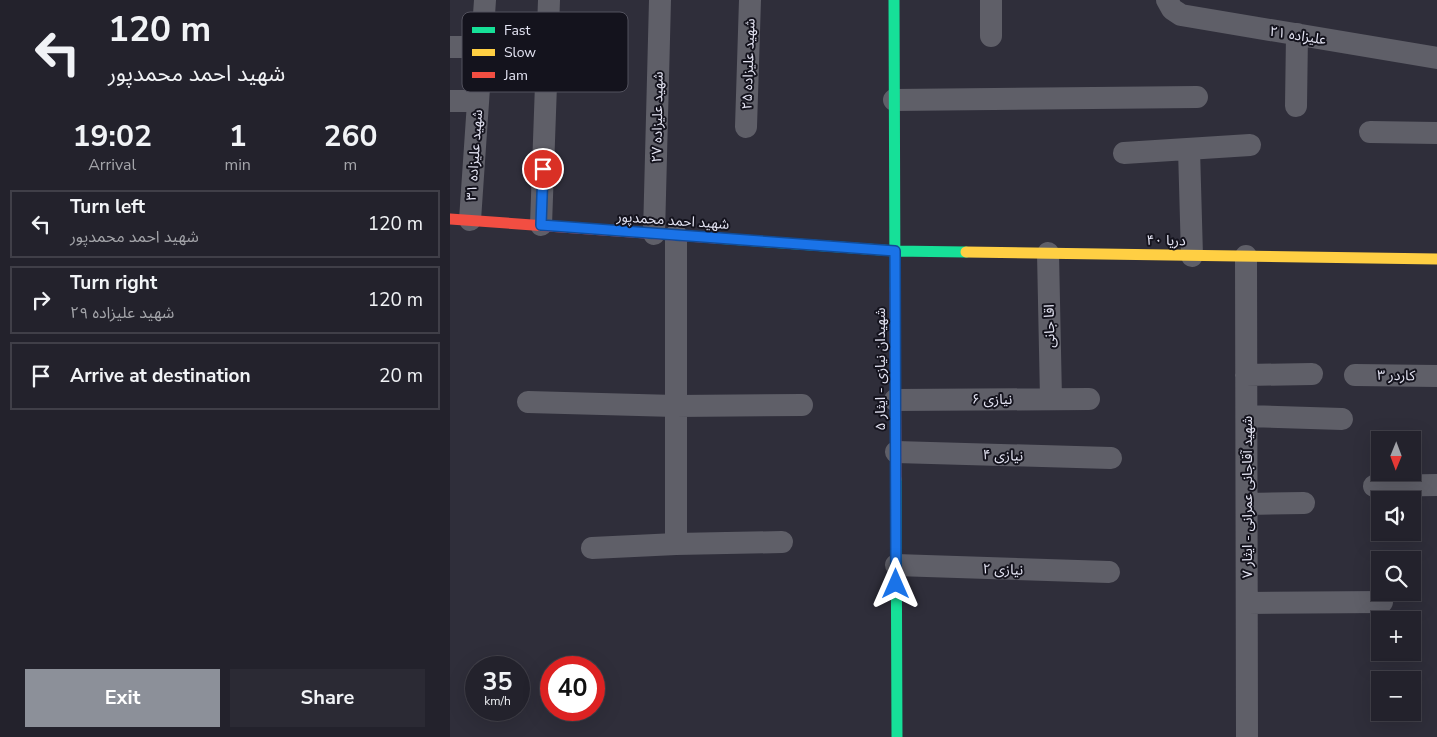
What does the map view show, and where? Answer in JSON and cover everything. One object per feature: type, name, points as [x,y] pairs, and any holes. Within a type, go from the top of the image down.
[{"type":"street","name":"شهید علیزاده ۲۷","points":[[660,0],[665,234],[676,406],[676,544]]},
{"type":"street","name":"شهید علیزاده ۲۵","points":[[746,128],[750,0]]},
{"type":"street","name":"شهیدان نیازی - ایثار ۵","points":[[894,0],[897,737]]},
{"type":"street","points":[[991,0],[991,36]]},
{"type":"street","name":"علیزاده ۲۱","points":[[1167,0],[1172,10],[1180,15],[1437,58]]},
{"type":"street","points":[[1296,106],[1297,34]]},
{"type":"street","name":"شهید علیزاده ۳۱","points":[[460,220],[479,92]]},
{"type":"street","points":[[541,225],[546,92]]},
{"type":"street","points":[[894,100],[1197,97]]},
{"type":"street","points":[[450,101],[478,101]]},
{"type":"street","points":[[1370,132],[1437,133]]},
{"type":"street","points":[[1124,153],[1250,146]]},
{"type":"street","points":[[1189,149],[1192,256]]},
{"type":"street","name":"شهید احمد محمدپور","points":[[460,220],[895,251]]},
{"type":"street","name":"دریا ۴۰","points":[[895,251],[1437,259]]},
{"type":"street","name":"اقا جانی","points":[[1048,253],[1051,399]]},
{"type":"street","name":"شهید آقاجانی عمرانی - ایثار ۷","points":[[1246,256],[1247,737]]},
{"type":"street","points":[[1246,375],[1312,374]]},
{"type":"street","name":"کاردر ۳","points":[[1355,375],[1437,376]]},
{"type":"street","name":"نیازی ۶","points":[[896,400],[1089,398]]},
{"type":"street","points":[[528,402],[676,406],[802,405]]},
{"type":"street","points":[[1246,416],[1342,419]]},
{"type":"street","name":"نیازی ۴","points":[[896,452],[1111,458]]},
{"type":"street","points":[[1374,486],[1437,485]]},
{"type":"street","points":[[1247,504],[1304,503]]},
{"type":"street","points":[[592,548],[782,542]]},
{"type":"street","name":"نیازی ۲","points":[[896,566],[1109,572]]},
{"type":"street","points":[[1247,603],[1382,602]]},
{"type":"traffic: fast","points":[[894,0],[895,289]]},
{"type":"traffic: fast","points":[[715,238],[895,251],[966,252]]},
{"type":"traffic: fast","points":[[896,479],[897,737]]},
{"type":"traffic: slow","points":[[966,252],[1437,259]]},
{"type":"traffic: jam","points":[[450,219],[715,238]]},
{"type":"traffic: jam","points":[[895,289],[896,479]]},
{"type":"route","points":[[543,169],[541,225],[895,251],[896,584]]}]
